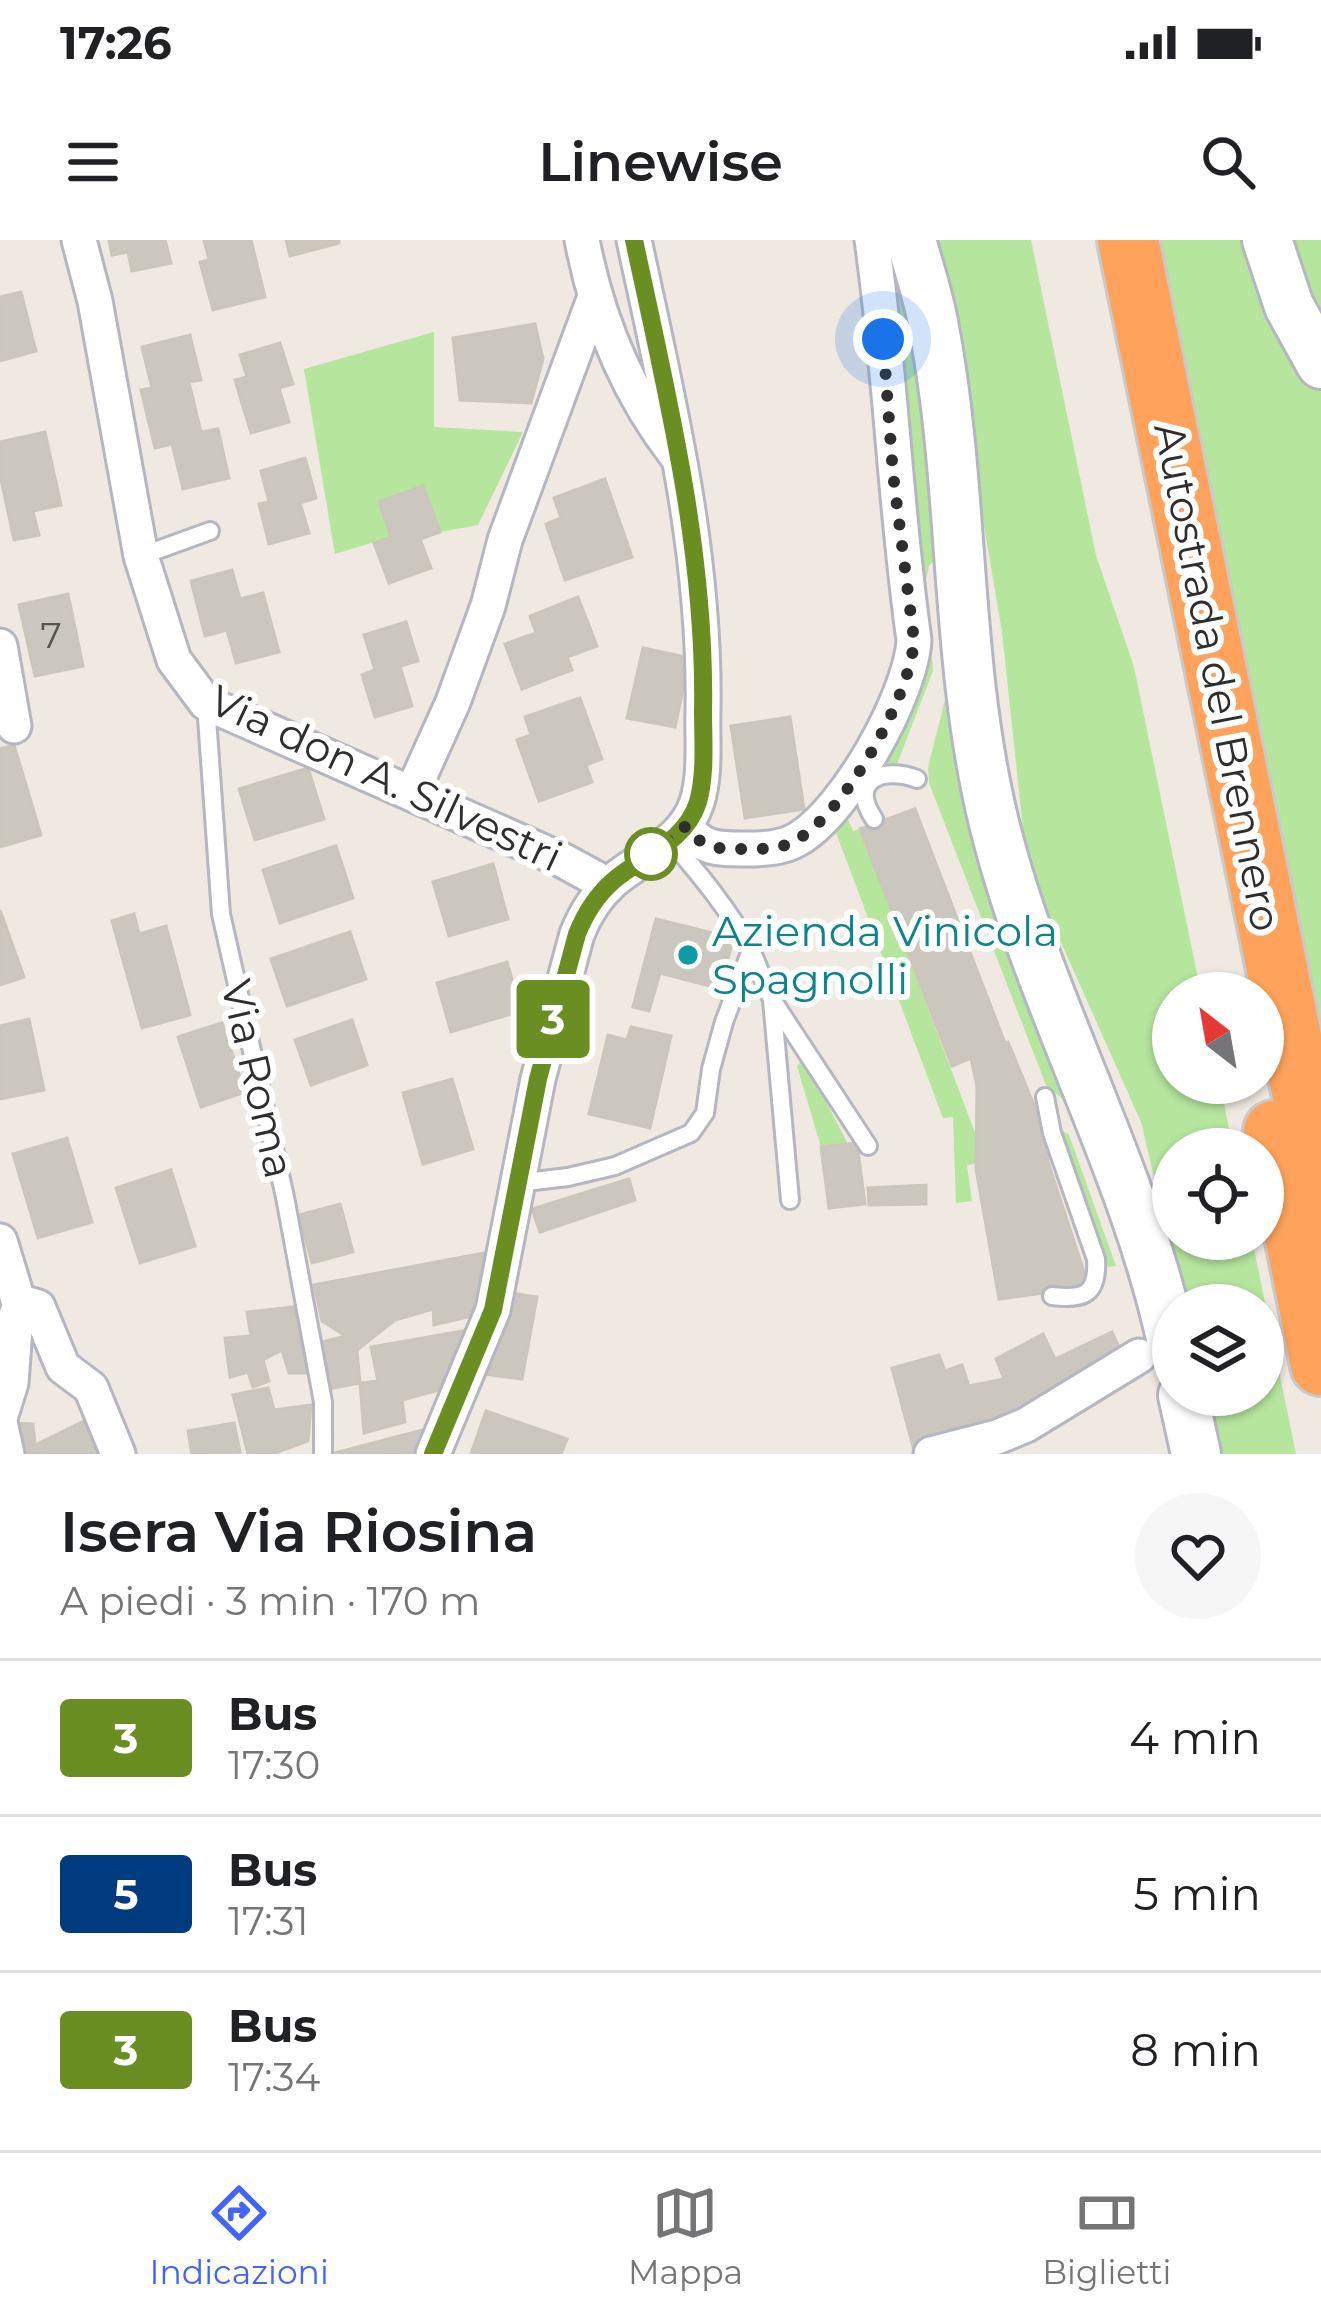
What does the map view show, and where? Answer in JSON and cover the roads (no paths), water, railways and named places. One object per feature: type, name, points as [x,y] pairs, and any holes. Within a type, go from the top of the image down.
[{"type":"highway","name":"Autostrada del Brennero","points":[[1092,240],[1242,972]]},
{"type":"highway","name":"Autostrada del Brennero","points":[[1128,240],[1321,1184]]},
{"type":"highway","points":[[1268,1104],[1321,1365]]},
{"type":"main road","points":[[911,240],[934,328],[973,722],[993,819],[1017,904],[1136,1224],[1152,1326]]},
{"type":"main road","points":[[1268,240],[1288,306],[1321,364]]},
{"type":"main road","points":[[1188,1416],[1196,1454]]},
{"type":"street","name":"Via don A. Silvestri","points":[[79,240],[141,556],[174,660],[206,703],[562,860],[608,885]]},
{"type":"street","points":[[582,240],[593,302],[649,421],[681,462]]},
{"type":"street","points":[[433,1454],[493,1310],[518,1175],[571,951],[586,913],[608,885],[679,834],[698,801],[702,625],[681,462],[634,240]]},
{"type":"street","points":[[679,834],[712,849],[774,848],[803,837],[864,762],[886,725],[913,660],[872,240]]},
{"type":"street","points":[[412,793],[453,702],[488,606],[505,540],[593,302]]},
{"type":"street","points":[[0,646],[14,726]]},
{"type":"street","points":[[0,1240],[21,1310]]},
{"type":"street","points":[[7,1454],[0,1420],[10,1383],[16,1315],[28,1304],[38,1307],[63,1367],[91,1388],[118,1454]]},
{"type":"street","points":[[931,1454],[1026,1425],[1152,1354]]},
{"type":"lane","points":[[141,556],[209,531]]},
{"type":"lane","name":"Via Roma","points":[[206,703],[221,914],[285,1198],[323,1402],[323,1454]]},
{"type":"lane","points":[[874,818],[864,796],[875,777],[902,774],[917,779]]},
{"type":"lane","points":[[679,834],[700,880],[727,907],[772,1000],[868,1147]]},
{"type":"lane","points":[[518,1175],[534,1181],[568,1178],[615,1166],[691,1133],[705,1113],[710,1069],[751,950]]},
{"type":"lane","points":[[772,1000],[790,1201]]},
{"type":"lane","points":[[1045,1096],[1052,1132],[1096,1259],[1097,1279],[1084,1294],[1052,1296]]},
{"type":"place","name":"Azienda Vinicola Spagnolli","points":[[688,955]]}]
